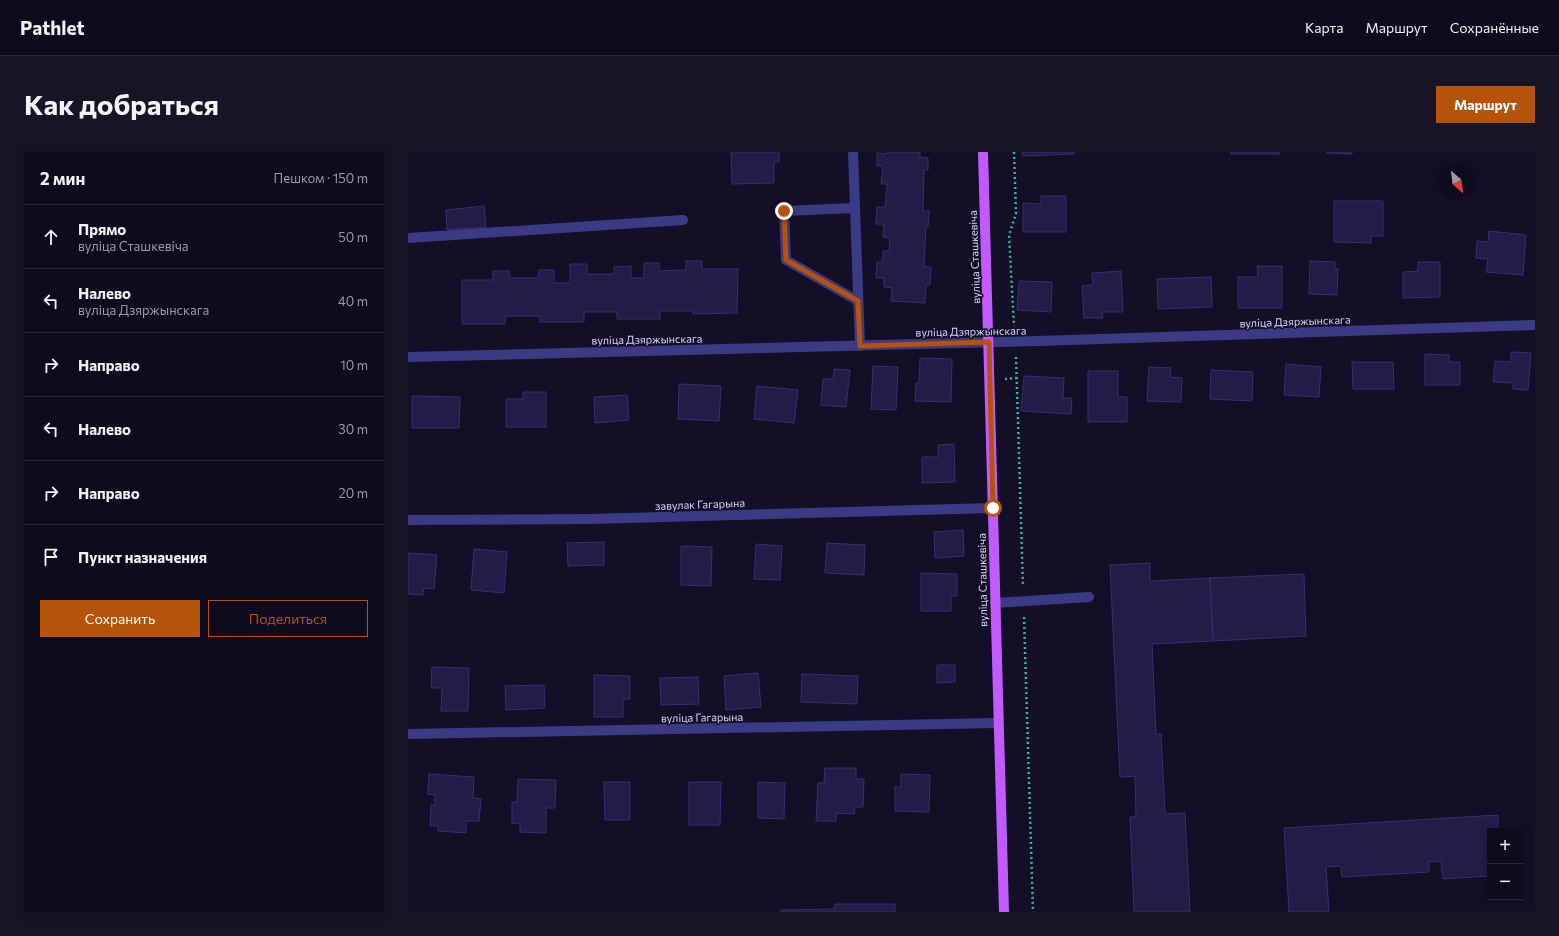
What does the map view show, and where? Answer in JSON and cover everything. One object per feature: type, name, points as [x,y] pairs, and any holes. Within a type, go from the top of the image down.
[{"type":"main road","name":"вуліца Сташкевіча","points":[[983,152],[989,342],[997,723],[1004,912]]},
{"type":"street","points":[[853,152],[860,346]]},
{"type":"street","points":[[855,208],[784,211],[786,260],[858,301]]},
{"type":"street","points":[[408,238],[683,220]]},
{"type":"street","name":"вуліца Дзяржынскага","points":[[408,357],[1015,342],[1535,325]]},
{"type":"street","name":"завулак Гагарына","points":[[408,520],[590,519],[993,508]]},
{"type":"street","points":[[995,603],[1089,597]]},
{"type":"street","name":"вуліца Гагарына","points":[[408,734],[997,723]]},
{"type":"path","points":[[1014,152],[1016,214],[1009,234],[1015,342],[1033,912]]},
{"type":"building","points":[[731,152],[779,152],[779,162],[774,162],[774,183],[732,184]]},
{"type":"building","points":[[887,152],[920,152],[920,157],[928,158],[928,170],[924,170],[923,211],[929,211],[928,227],[926,227],[924,267],[931,267],[930,285],[926,285],[925,303],[891,301],[892,288],[884,287],[884,278],[876,278],[877,262],[883,262],[883,251],[889,251],[890,238],[883,237],[884,224],[876,224],[877,207],[885,207],[887,184],[881,184],[883,166],[877,166],[877,153],[886,154]]},
{"type":"building","points":[[1022,152],[1074,152],[1075,154],[1022,156]]},
{"type":"building","points":[[1231,152],[1279,152],[1279,154],[1231,154]]},
{"type":"building","points":[[1352,152],[1352,154],[1327,153]]},
{"type":"building","points":[[1041,196],[1066,196],[1066,232],[1023,232],[1023,203],[1041,204]]},
{"type":"building","points":[[1334,201],[1383,201],[1383,236],[1371,236],[1371,243],[1334,242]]},
{"type":"building","points":[[484,206],[486,227],[447,230],[446,210]]},
{"type":"building","points":[[1489,231],[1526,235],[1523,275],[1486,272],[1488,259],[1476,258],[1477,241],[1488,242]]},
{"type":"building","points":[[686,261],[702,261],[702,269],[738,269],[737,313],[693,314],[693,311],[660,311],[660,319],[617,319],[617,312],[584,312],[584,322],[540,322],[540,316],[505,316],[505,324],[462,324],[462,280],[493,280],[493,271],[509,271],[509,278],[538,278],[539,270],[554,270],[554,283],[570,283],[570,264],[587,264],[587,274],[614,274],[614,267],[631,266],[631,278],[644,278],[644,263],[659,263],[659,271],[686,270]]},
{"type":"building","points":[[1310,261],[1335,262],[1335,269],[1338,269],[1337,295],[1309,294]]},
{"type":"building","points":[[1418,262],[1440,262],[1440,297],[1403,298],[1403,272],[1418,271]]},
{"type":"building","points":[[1257,266],[1282,266],[1282,308],[1238,308],[1238,277],[1258,277]]},
{"type":"building","points":[[1121,271],[1123,312],[1102,312],[1103,318],[1084,318],[1082,286],[1093,285],[1092,273]]},
{"type":"building","points":[[1211,277],[1212,307],[1158,309],[1157,279]]},
{"type":"building","points":[[1019,281],[1052,282],[1051,312],[1017,310]]},
{"type":"building","points":[[1511,352],[1531,353],[1528,390],[1513,389],[1513,383],[1493,382],[1495,361],[1511,362]]},
{"type":"building","points":[[1425,354],[1449,355],[1449,362],[1460,362],[1460,385],[1425,385]]},
{"type":"building","points":[[920,358],[952,359],[951,402],[915,401],[916,383],[919,383]]},
{"type":"building","points":[[1352,362],[1393,362],[1394,389],[1353,389]]},
{"type":"building","points":[[1286,364],[1321,367],[1319,397],[1284,395]]},
{"type":"building","points":[[873,366],[898,367],[896,410],[871,409]]},
{"type":"building","points":[[1149,367],[1171,368],[1170,377],[1182,378],[1181,402],[1147,401]]},
{"type":"building","points":[[834,369],[850,370],[846,407],[821,405],[823,379],[833,379]]},
{"type":"building","points":[[1211,370],[1253,372],[1252,401],[1210,399]]},
{"type":"building","points":[[1088,371],[1118,371],[1118,397],[1127,397],[1127,422],[1088,422]]},
{"type":"building","points":[[1024,376],[1064,378],[1063,398],[1072,398],[1071,414],[1021,411]]},
{"type":"building","points":[[679,384],[721,386],[719,421],[678,419]]},
{"type":"building","points":[[757,386],[798,390],[794,423],[754,419]]},
{"type":"building","points":[[523,392],[546,392],[546,427],[506,427],[506,399],[523,399]]},
{"type":"building","points":[[627,395],[629,420],[595,423],[594,397]]},
{"type":"building","points":[[412,396],[460,397],[459,428],[412,428]]},
{"type":"building","points":[[954,444],[955,482],[922,483],[922,457],[938,457],[938,445]]},
{"type":"building","points":[[963,530],[964,556],[935,558],[934,532]]},
{"type":"building","points":[[604,542],[604,565],[568,566],[567,543]]},
{"type":"building","points":[[827,543],[865,545],[864,575],[825,573]]},
{"type":"building","points":[[756,544],[782,546],[780,580],[754,579]]},
{"type":"building","points":[[681,546],[712,547],[711,586],[681,585]]},
{"type":"building","points":[[474,549],[507,552],[504,593],[471,590]]},
{"type":"building","points":[[408,553],[437,555],[434,589],[424,588],[423,595],[408,594]]},
{"type":"building","points":[[1150,563],[1150,581],[1210,578],[1213,641],[1152,644],[1156,734],[1161,734],[1165,814],[1185,813],[1190,912],[1134,912],[1130,817],[1136,817],[1135,776],[1120,777],[1110,565]]},
{"type":"building","points":[[921,573],[957,574],[957,596],[951,596],[951,611],[921,611]]},
{"type":"building","points":[[1304,574],[1306,636],[1213,641],[1210,578]]},
{"type":"building","points":[[937,665],[955,665],[955,682],[937,683]]},
{"type":"building","points":[[432,667],[469,668],[468,711],[441,711],[442,688],[431,688]]},
{"type":"building","points":[[758,673],[761,707],[726,710],[724,676]]},
{"type":"building","points":[[802,674],[858,676],[857,704],[801,702]]},
{"type":"building","points":[[594,675],[630,676],[630,699],[623,699],[623,717],[594,717]]},
{"type":"building","points":[[698,677],[699,704],[661,705],[660,678]]},
{"type":"building","points":[[544,685],[545,708],[506,710],[505,686]]},
{"type":"building","points":[[825,768],[856,768],[856,779],[864,779],[863,807],[855,807],[854,814],[836,813],[836,821],[816,821],[818,783],[824,783]]},
{"type":"building","points":[[429,774],[474,777],[473,798],[481,799],[479,821],[466,821],[466,833],[438,831],[438,826],[430,826],[431,805],[435,805],[435,795],[428,794]]},
{"type":"building","points":[[901,774],[930,775],[929,812],[895,811],[895,787],[901,787]]},
{"type":"building","points":[[518,779],[556,780],[555,808],[546,808],[546,833],[520,832],[520,824],[512,823],[512,802],[517,802]]},
{"type":"building","points":[[604,782],[630,782],[630,820],[605,820]]},
{"type":"building","points":[[689,782],[721,782],[720,825],[689,825]]},
{"type":"building","points":[[758,782],[785,783],[784,819],[758,818]]},
{"type":"building","points":[[1498,815],[1498,828],[1487,828],[1487,876],[1443,879],[1441,861],[1429,862],[1429,872],[1342,877],[1341,866],[1326,867],[1329,912],[1289,912],[1284,828]]},
{"type":"building","points":[[835,904],[895,904],[895,912],[781,912],[781,910],[835,909]]},
{"type":"route","points":[[784,211],[786,260],[858,301],[860,346],[989,342],[993,508]]}]
